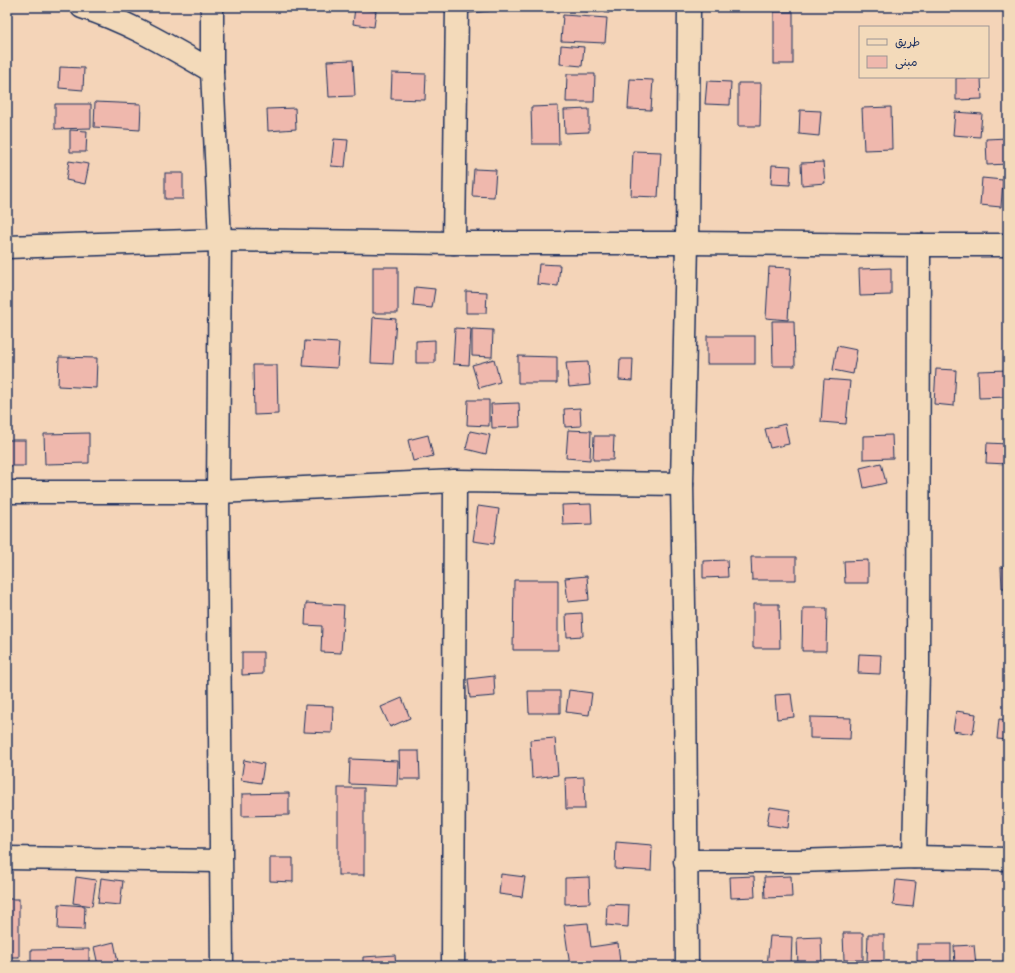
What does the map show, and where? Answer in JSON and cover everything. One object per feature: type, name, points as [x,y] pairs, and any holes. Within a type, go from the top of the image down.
[{"type":"street","points":[[82,7],[115,18],[158,40],[212,71]]},
{"type":"street","points":[[212,7],[212,71],[220,240],[218,492],[222,966]]},
{"type":"street","points":[[454,243],[457,7]]},
{"type":"street","points":[[687,966],[682,484],[687,243],[689,7]]},
{"type":"street","points":[[7,247],[220,240],[454,243],[1008,245]]},
{"type":"street","points":[[914,857],[918,670],[919,245]]},
{"type":"street","points":[[7,492],[218,492],[455,481],[682,484]]},
{"type":"street","points":[[453,966],[455,481]]},
{"type":"street","points":[[685,861],[798,861],[914,857],[1008,859]]},
{"type":"street","points":[[7,858],[220,861]]},
{"type":"building","points":[[411,7],[432,7],[432,9],[411,9]]},
{"type":"building","points":[[469,7],[489,7],[489,11],[469,13]]},
{"type":"building","points":[[585,7],[609,7],[609,13],[585,11]]},
{"type":"building","points":[[355,8],[376,11],[374,27],[353,24]]},
{"type":"building","points":[[774,12],[793,12],[793,64],[774,64]]},
{"type":"building","points":[[563,15],[607,18],[605,43],[561,41]]},
{"type":"building","points":[[561,45],[584,47],[582,66],[560,64]]},
{"type":"building","points":[[353,60],[355,96],[329,97],[327,61]]},
{"type":"building","points":[[60,67],[84,68],[83,90],[59,88]]},
{"type":"building","points":[[392,73],[426,74],[425,100],[391,99]]},
{"type":"building","points":[[567,74],[595,74],[594,102],[566,102]]},
{"type":"building","points":[[956,78],[981,78],[982,99],[956,100]]},
{"type":"building","points":[[630,79],[653,80],[651,110],[628,109]]},
{"type":"building","points":[[707,81],[731,82],[730,105],[705,104]]},
{"type":"building","points":[[738,83],[761,83],[760,126],[738,126]]},
{"type":"building","points":[[95,102],[141,104],[140,130],[94,127]]},
{"type":"building","points":[[55,104],[91,104],[91,128],[55,129]]},
{"type":"building","points":[[558,106],[559,144],[532,144],[531,107]]},
{"type":"building","points":[[891,107],[892,149],[864,150],[862,108]]},
{"type":"building","points":[[295,108],[296,129],[268,131],[267,109]]},
{"type":"building","points":[[589,109],[589,132],[565,133],[564,110]]},
{"type":"building","points":[[800,110],[821,111],[819,136],[799,134]]},
{"type":"building","points":[[955,112],[982,114],[980,137],[953,135]]},
{"type":"building","points":[[70,130],[87,131],[86,152],[70,152]]},
{"type":"building","points":[[1008,138],[1008,164],[987,165],[986,139]]},
{"type":"building","points":[[334,139],[348,140],[345,167],[331,166]]},
{"type":"building","points":[[633,151],[661,152],[658,197],[631,196]]},
{"type":"building","points":[[69,161],[89,164],[85,184],[66,180]]},
{"type":"building","points":[[823,162],[825,183],[802,185],[801,163]]},
{"type":"building","points":[[772,165],[791,166],[790,185],[771,184]]},
{"type":"building","points":[[474,169],[496,170],[494,197],[472,196]]},
{"type":"building","points":[[165,173],[183,173],[183,199],[165,199]]},
{"type":"building","points":[[982,178],[1003,180],[1001,207],[980,205]]},
{"type":"building","points":[[539,264],[560,265],[558,286],[537,284]]},
{"type":"building","points":[[373,267],[398,267],[398,313],[373,313]]},
{"type":"building","points":[[769,267],[791,268],[788,320],[766,318]]},
{"type":"building","points":[[891,268],[891,295],[860,296],[859,269]]},
{"type":"building","points":[[415,287],[435,289],[432,308],[413,306]]},
{"type":"building","points":[[466,291],[487,292],[486,313],[466,313]]},
{"type":"building","points":[[373,317],[396,319],[393,364],[371,363]]},
{"type":"building","points":[[772,321],[794,321],[795,366],[773,366]]},
{"type":"building","points":[[455,328],[471,329],[469,365],[453,364]]},
{"type":"building","points":[[472,329],[493,330],[492,357],[472,356]]},
{"type":"building","points":[[707,336],[755,336],[755,364],[707,364]]},
{"type":"building","points":[[435,340],[435,363],[416,363],[416,341]]},
{"type":"building","points":[[305,341],[339,343],[337,368],[303,366]]},
{"type":"building","points":[[837,346],[857,350],[853,374],[833,370]]},
{"type":"building","points":[[518,356],[557,357],[557,383],[518,383]]},
{"type":"building","points":[[59,357],[97,358],[96,388],[58,386]]},
{"type":"building","points":[[494,359],[500,382],[479,388],[472,365]]},
{"type":"building","points":[[620,359],[633,359],[632,381],[619,380]]},
{"type":"building","points":[[588,362],[590,385],[569,387],[566,363]]},
{"type":"building","points":[[253,365],[277,365],[278,414],[254,415]]},
{"type":"building","points":[[936,369],[956,370],[954,406],[934,404]]},
{"type":"building","points":[[1008,370],[1008,397],[979,398],[978,371]]},
{"type":"building","points":[[824,379],[850,381],[846,424],[821,422]]},
{"type":"building","points":[[468,400],[489,400],[489,426],[467,425]]},
{"type":"building","points":[[519,403],[520,427],[492,428],[491,404]]},
{"type":"building","points":[[580,408],[581,426],[565,427],[564,409]]},
{"type":"building","points":[[785,424],[789,444],[770,448],[765,429]]},
{"type":"building","points":[[568,430],[591,431],[590,460],[566,458]]},
{"type":"building","points":[[470,431],[490,435],[486,454],[466,449]]},
{"type":"building","points":[[89,433],[89,463],[45,464],[44,434]]},
{"type":"building","points":[[428,435],[433,456],[413,461],[408,440]]},
{"type":"building","points":[[892,435],[893,458],[863,459],[863,436]]},
{"type":"building","points":[[594,436],[614,436],[613,460],[593,460]]},
{"type":"building","points":[[7,440],[25,440],[25,466],[7,466]]},
{"type":"building","points":[[987,443],[1008,444],[1008,464],[986,463]]},
{"type":"building","points":[[881,463],[886,483],[864,488],[860,468]]},
{"type":"building","points":[[591,504],[592,524],[563,525],[562,505]]},
{"type":"building","points":[[478,506],[499,509],[494,544],[473,541]]},
{"type":"building","points":[[751,557],[796,557],[796,580],[752,580]]},
{"type":"building","points":[[727,560],[728,577],[703,578],[703,561]]},
{"type":"building","points":[[868,560],[868,583],[845,583],[844,561]]},
{"type":"building","points":[[1001,567],[1008,567],[1008,588],[1002,588]]},
{"type":"building","points":[[587,576],[589,600],[568,602],[565,578]]},
{"type":"building","points":[[514,580],[558,580],[558,650],[513,650]]},
{"type":"building","points":[[306,603],[344,605],[341,653],[321,652],[322,626],[305,625]]},
{"type":"building","points":[[753,604],[779,604],[780,648],[753,648]]},
{"type":"building","points":[[803,608],[827,608],[826,651],[802,651]]},
{"type":"building","points":[[582,613],[583,636],[567,637],[566,614]]},
{"type":"building","points":[[242,652],[263,652],[263,674],[242,675]]},
{"type":"building","points":[[859,654],[881,655],[880,674],[858,673]]},
{"type":"building","points":[[494,676],[495,696],[470,698],[468,679]]},
{"type":"building","points":[[569,690],[592,693],[589,715],[566,712]]},
{"type":"building","points":[[528,691],[560,691],[560,713],[529,713]]},
{"type":"building","points":[[791,694],[794,717],[777,719],[775,695]]},
{"type":"building","points":[[402,698],[410,718],[390,727],[381,707]]},
{"type":"building","points":[[305,705],[333,706],[332,733],[303,732]]},
{"type":"building","points":[[956,711],[976,714],[973,734],[953,731]]},
{"type":"building","points":[[810,717],[851,718],[850,739],[810,738]]},
{"type":"building","points":[[999,719],[1008,720],[1008,740],[997,739]]},
{"type":"building","points":[[555,738],[558,775],[532,778],[530,740]]},
{"type":"building","points":[[399,751],[419,751],[420,779],[400,779]]},
{"type":"building","points":[[350,759],[398,761],[397,786],[349,784]]},
{"type":"building","points":[[244,760],[264,764],[261,783],[241,780]]},
{"type":"building","points":[[584,777],[585,809],[566,809],[565,778]]},
{"type":"building","points":[[338,788],[364,788],[364,875],[338,875]]},
{"type":"building","points":[[289,793],[289,815],[242,816],[242,794]]},
{"type":"building","points":[[770,807],[790,810],[788,828],[767,825]]},
{"type":"building","points":[[616,842],[652,845],[651,871],[615,869]]},
{"type":"building","points":[[270,858],[293,858],[293,882],[270,881]]},
{"type":"building","points":[[501,874],[525,877],[522,897],[499,894]]},
{"type":"building","points":[[754,876],[755,897],[731,898],[730,877]]},
{"type":"building","points":[[791,876],[792,897],[765,898],[764,877]]},
{"type":"building","points":[[76,877],[96,880],[92,906],[73,903]]},
{"type":"building","points":[[589,877],[590,903],[565,904],[565,878]]},
{"type":"building","points":[[101,878],[123,881],[120,905],[98,903]]},
{"type":"building","points":[[896,880],[916,882],[913,907],[893,905]]},
{"type":"building","points":[[7,899],[19,899],[19,957],[7,957]]},
{"type":"building","points":[[59,904],[85,906],[84,930],[58,929]]},
{"type":"building","points":[[607,904],[629,905],[628,927],[606,925]]},
{"type":"building","points":[[588,923],[591,947],[618,943],[620,963],[598,966],[570,966],[564,925]]},
{"type":"building","points":[[843,933],[863,933],[863,960],[844,960]]},
{"type":"building","points":[[868,934],[884,934],[884,961],[867,961]]},
{"type":"building","points":[[770,936],[792,937],[791,966],[767,966]]},
{"type":"building","points":[[821,937],[822,966],[798,966],[797,938]]},
{"type":"building","points":[[114,942],[118,962],[98,965],[94,947]]},
{"type":"building","points":[[917,944],[951,944],[951,966],[917,966]]},
{"type":"building","points":[[974,945],[976,965],[955,966],[954,946]]},
{"type":"building","points":[[89,949],[89,966],[31,966],[31,950]]},
{"type":"building","points":[[395,955],[396,966],[363,966],[363,957]]}]
